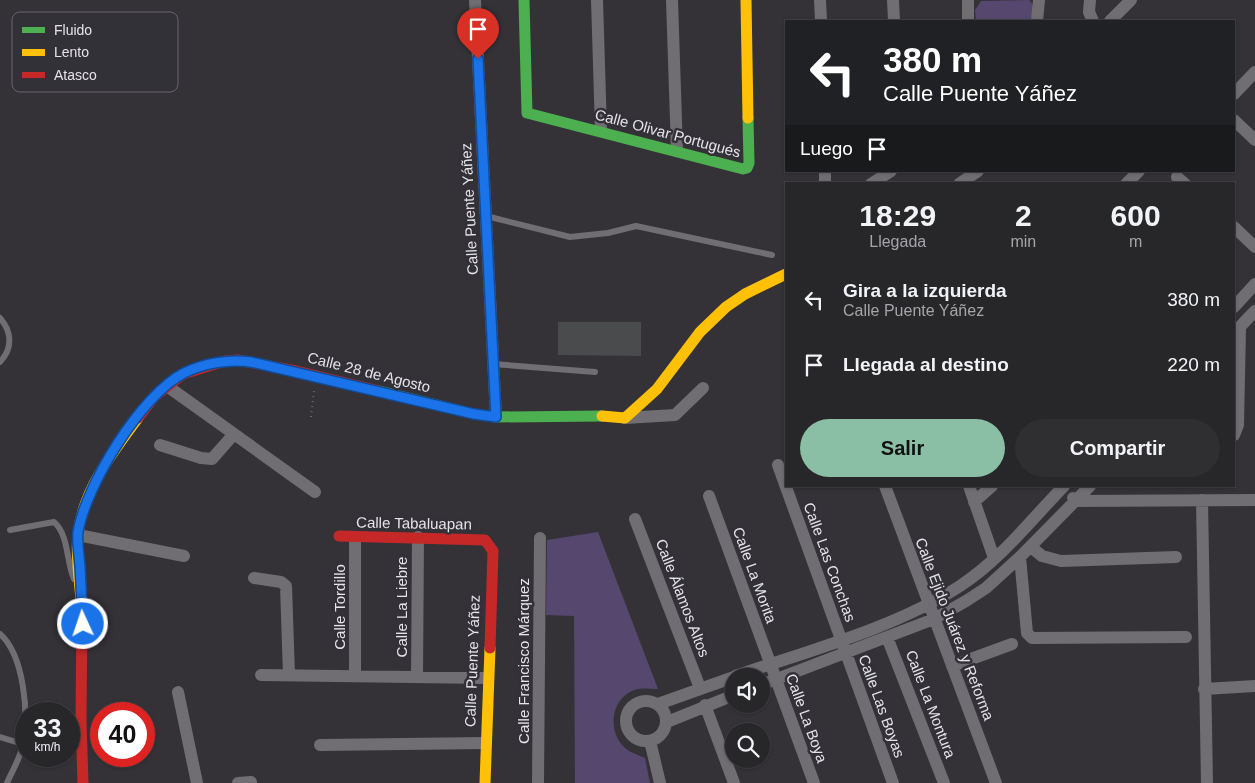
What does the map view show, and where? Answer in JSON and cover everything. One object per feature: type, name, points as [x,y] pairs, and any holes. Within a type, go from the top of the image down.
[{"type":"street","name":"Calle Puente Yáñez","points":[[475,0],[496,417]]},
{"type":"street","name":"Calle Olivar Portugués","points":[[524,0],[528,113],[601,130],[743,169],[747,168],[750,163],[746,0]]},
{"type":"street","points":[[597,0],[601,130]]},
{"type":"street","points":[[672,0],[676,151]]},
{"type":"street","points":[[820,0],[821,20]]},
{"type":"street","points":[[893,0],[894,20]]},
{"type":"street","points":[[968,0],[968,20]]},
{"type":"street","points":[[1037,20],[1039,0]]},
{"type":"street","points":[[1090,0],[1089,12],[1093,20]]},
{"type":"street","points":[[1111,20],[1130,0]]},
{"type":"street","points":[[1235,93],[1255,72]]},
{"type":"street","points":[[1235,121],[1255,140]]},
{"type":"street","points":[[874,182],[889,172]]},
{"type":"street","points":[[962,182],[977,172]]},
{"type":"street","points":[[1128,182],[1138,172]]},
{"type":"street","points":[[1235,228],[1255,246]]},
{"type":"street","points":[[625,418],[652,394],[700,332],[726,307],[745,294],[785,274]]},
{"type":"street","points":[[1235,307],[1255,284]]},
{"type":"street","points":[[1235,432],[1238,425],[1237,331],[1255,311]]},
{"type":"street","name":"Calle 28 de Agosto","points":[[83,783],[81,584],[78,535],[83,507],[108,458],[156,396],[183,374],[232,361],[251,362],[474,414],[496,417],[579,416],[625,418]]},
{"type":"street","points":[[166,386],[315,492]]},
{"type":"street","points":[[625,418],[675,416],[703,388]]},
{"type":"street","points":[[160,445],[201,458],[212,459],[234,434]]},
{"type":"street","name":"Calle Las Conchas","points":[[778,465],[785,485]]},
{"type":"street","name":"Calle Las Conchas","points":[[786,487],[840,640]]},
{"type":"street","name":"Calle Ejido Juárez y Reforma","points":[[885,487],[996,783]]},
{"type":"street","points":[[969,487],[994,558]]},
{"type":"street","points":[[974,502],[991,487]]},
{"type":"street","points":[[758,668],[840,640],[928,604],[960,585],[994,558],[1063,487],[1076,501],[1255,500]]},
{"type":"street","points":[[770,682],[934,619],[986,588],[1020,557],[1089,487]]},
{"type":"street","name":"Calle La Morita","points":[[709,496],[770,664]]},
{"type":"street","points":[[1202,500],[1207,783]]},
{"type":"street","name":"Calle Álamos Altos","points":[[635,519],[700,688]]},
{"type":"street","points":[[78,535],[184,556]]},
{"type":"street","name":"Calle Tabaluapan","points":[[339,536],[418,537],[488,542]]},
{"type":"street","name":"Calle Tordillo","points":[[355,537],[355,676]]},
{"type":"street","name":"Calle La Liebre","points":[[417,677],[418,537]]},
{"type":"street","name":"Calle Francisco Márquez","points":[[538,783],[540,538]]},
{"type":"street","name":"Calle Puente Yáñez","points":[[485,783],[492,551],[488,542]]},
{"type":"street","points":[[1031,546],[1042,556],[1060,561],[1176,557]]},
{"type":"street","points":[[1020,557],[1027,633],[1032,638],[1186,637]]},
{"type":"street","points":[[254,578],[281,582],[286,586],[289,675]]},
{"type":"street","name":"Calle La Montura","points":[[887,637],[944,783]]},
{"type":"street","name":"Calle Las Boyas","points":[[840,640],[893,783]]},
{"type":"street","points":[[952,666],[1012,644]]},
{"type":"street","name":"Calle La Boya","points":[[770,664],[814,783]]},
{"type":"street","points":[[261,675],[487,678]]},
{"type":"street","points":[[658,704],[725,679]]},
{"type":"street","points":[[1204,689],[1255,686]]},
{"type":"street","points":[[178,692],[198,783]]},
{"type":"street","points":[[667,722],[725,698]]},
{"type":"street","points":[[652,701],[658,704],[666,715],[667,722],[662,734],[650,742],[636,740],[627,729],[626,716],[629,710],[639,702],[652,701]]},
{"type":"street","points":[[705,705],[734,783]]},
{"type":"street","points":[[650,742],[660,783]]},
{"type":"street","points":[[320,745],[486,743]]},
{"type":"street","points":[[238,783],[251,782]]},
{"type":"lane","points":[[486,216],[570,237],[608,233],[636,226],[772,255]]},
{"type":"lane","points":[[0,318],[6,324],[10,346],[0,362]]},
{"type":"lane","points":[[493,364],[595,372]]},
{"type":"lane","points":[[10,530],[54,522],[61,528],[70,570],[74,578],[81,584]]},
{"type":"lane","points":[[0,634],[14,654],[21,674],[25,702]]},
{"type":"lane","points":[[0,737],[15,741]]},
{"type":"lane","points":[[7,783],[15,765]]},
{"type":"path","points":[[311,417],[316,376]]},
{"type":"shaded area","points":[[1029,0],[1035,7],[1032,20],[976,20],[975,10],[981,1]]},
{"type":"shaded area","points":[[598,532],[658,689],[638,689],[629,692],[617,705],[614,714],[615,731],[618,740],[631,752],[645,758],[650,783],[575,783],[574,616],[546,615],[547,540]]},
{"type":"building","points":[[558,322],[641,322],[641,356],[558,355]]},
{"type":"traffic: fast","points":[[524,0],[527,113],[743,169],[747,168],[749,163],[748,118]]},
{"type":"traffic: fast","points":[[379,391],[474,414],[496,417],[602,416]]},
{"type":"traffic: slow","points":[[746,0],[748,118]]},
{"type":"traffic: slow","points":[[602,416],[625,418],[657,389],[700,332],[726,307],[745,294],[785,274]]},
{"type":"traffic: slow","points":[[82,614],[77,553],[81,517],[86,501],[100,472],[138,418]]},
{"type":"traffic: slow","points":[[485,783],[490,648]]},
{"type":"traffic: jam","points":[[138,418],[155,396],[183,374],[225,361],[238,360],[296,371],[379,391]]},
{"type":"traffic: jam","points":[[339,536],[485,540],[493,551],[490,648]]},
{"type":"traffic: jam","points":[[82,614],[81,720],[83,783]]},
{"type":"route","points":[[83,624],[78,535],[83,507],[108,458],[118,444],[156,396],[183,374],[225,361],[238,360],[316,376],[474,414],[496,417],[478,59]]}]
